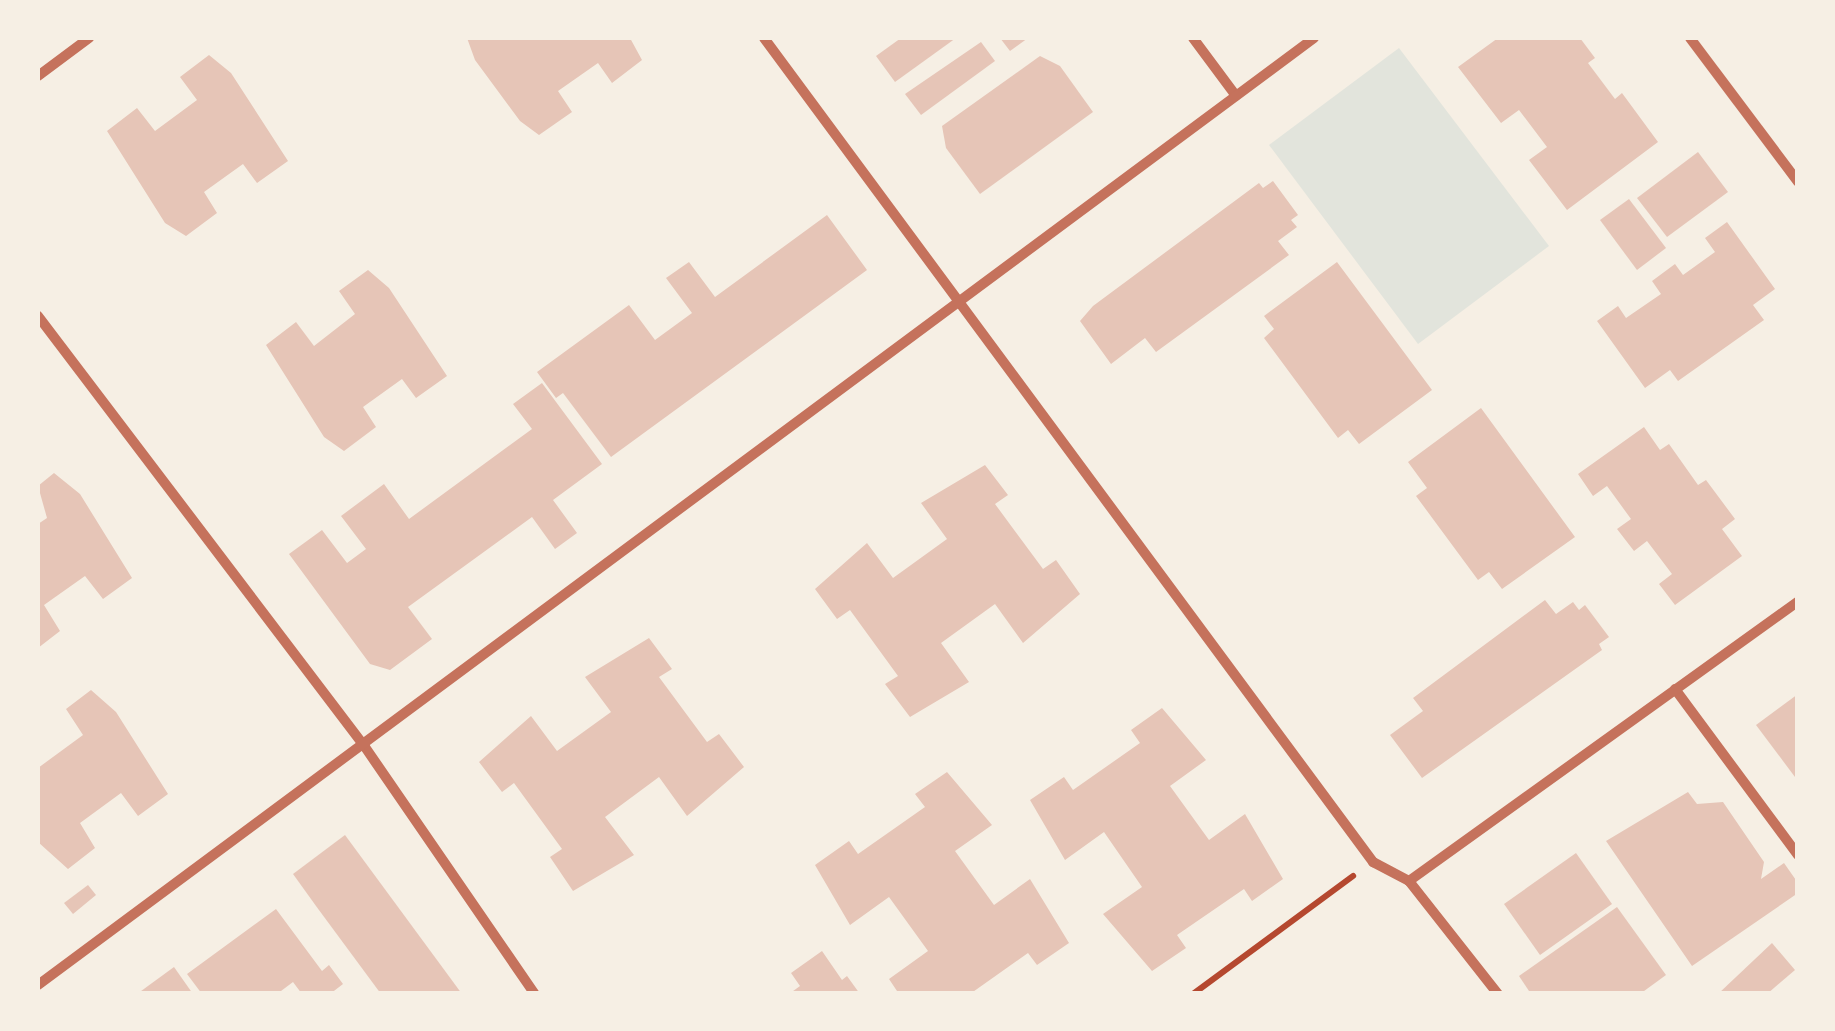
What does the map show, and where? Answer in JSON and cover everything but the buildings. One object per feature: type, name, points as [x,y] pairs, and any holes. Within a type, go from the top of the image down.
[{"type":"street","points":[[38,76],[89,38]]},
{"type":"street","points":[[764,38],[1372,862],[1408,881],[1498,994]]},
{"type":"street","points":[[1193,38],[1236,96]]},
{"type":"street","points":[[38,985],[365,747],[1314,38]]},
{"type":"street","points":[[1690,38],[1798,182]]},
{"type":"street","points":[[38,316],[365,747],[534,994]]},
{"type":"street","points":[[1408,881],[1798,601]]},
{"type":"street","points":[[1675,688],[1798,855]]},
{"type":"path","points":[[1193,994],[1372,862]]},
{"type":"shaded area","points":[[1399,48],[1549,246],[1418,344],[1269,145]]}]
